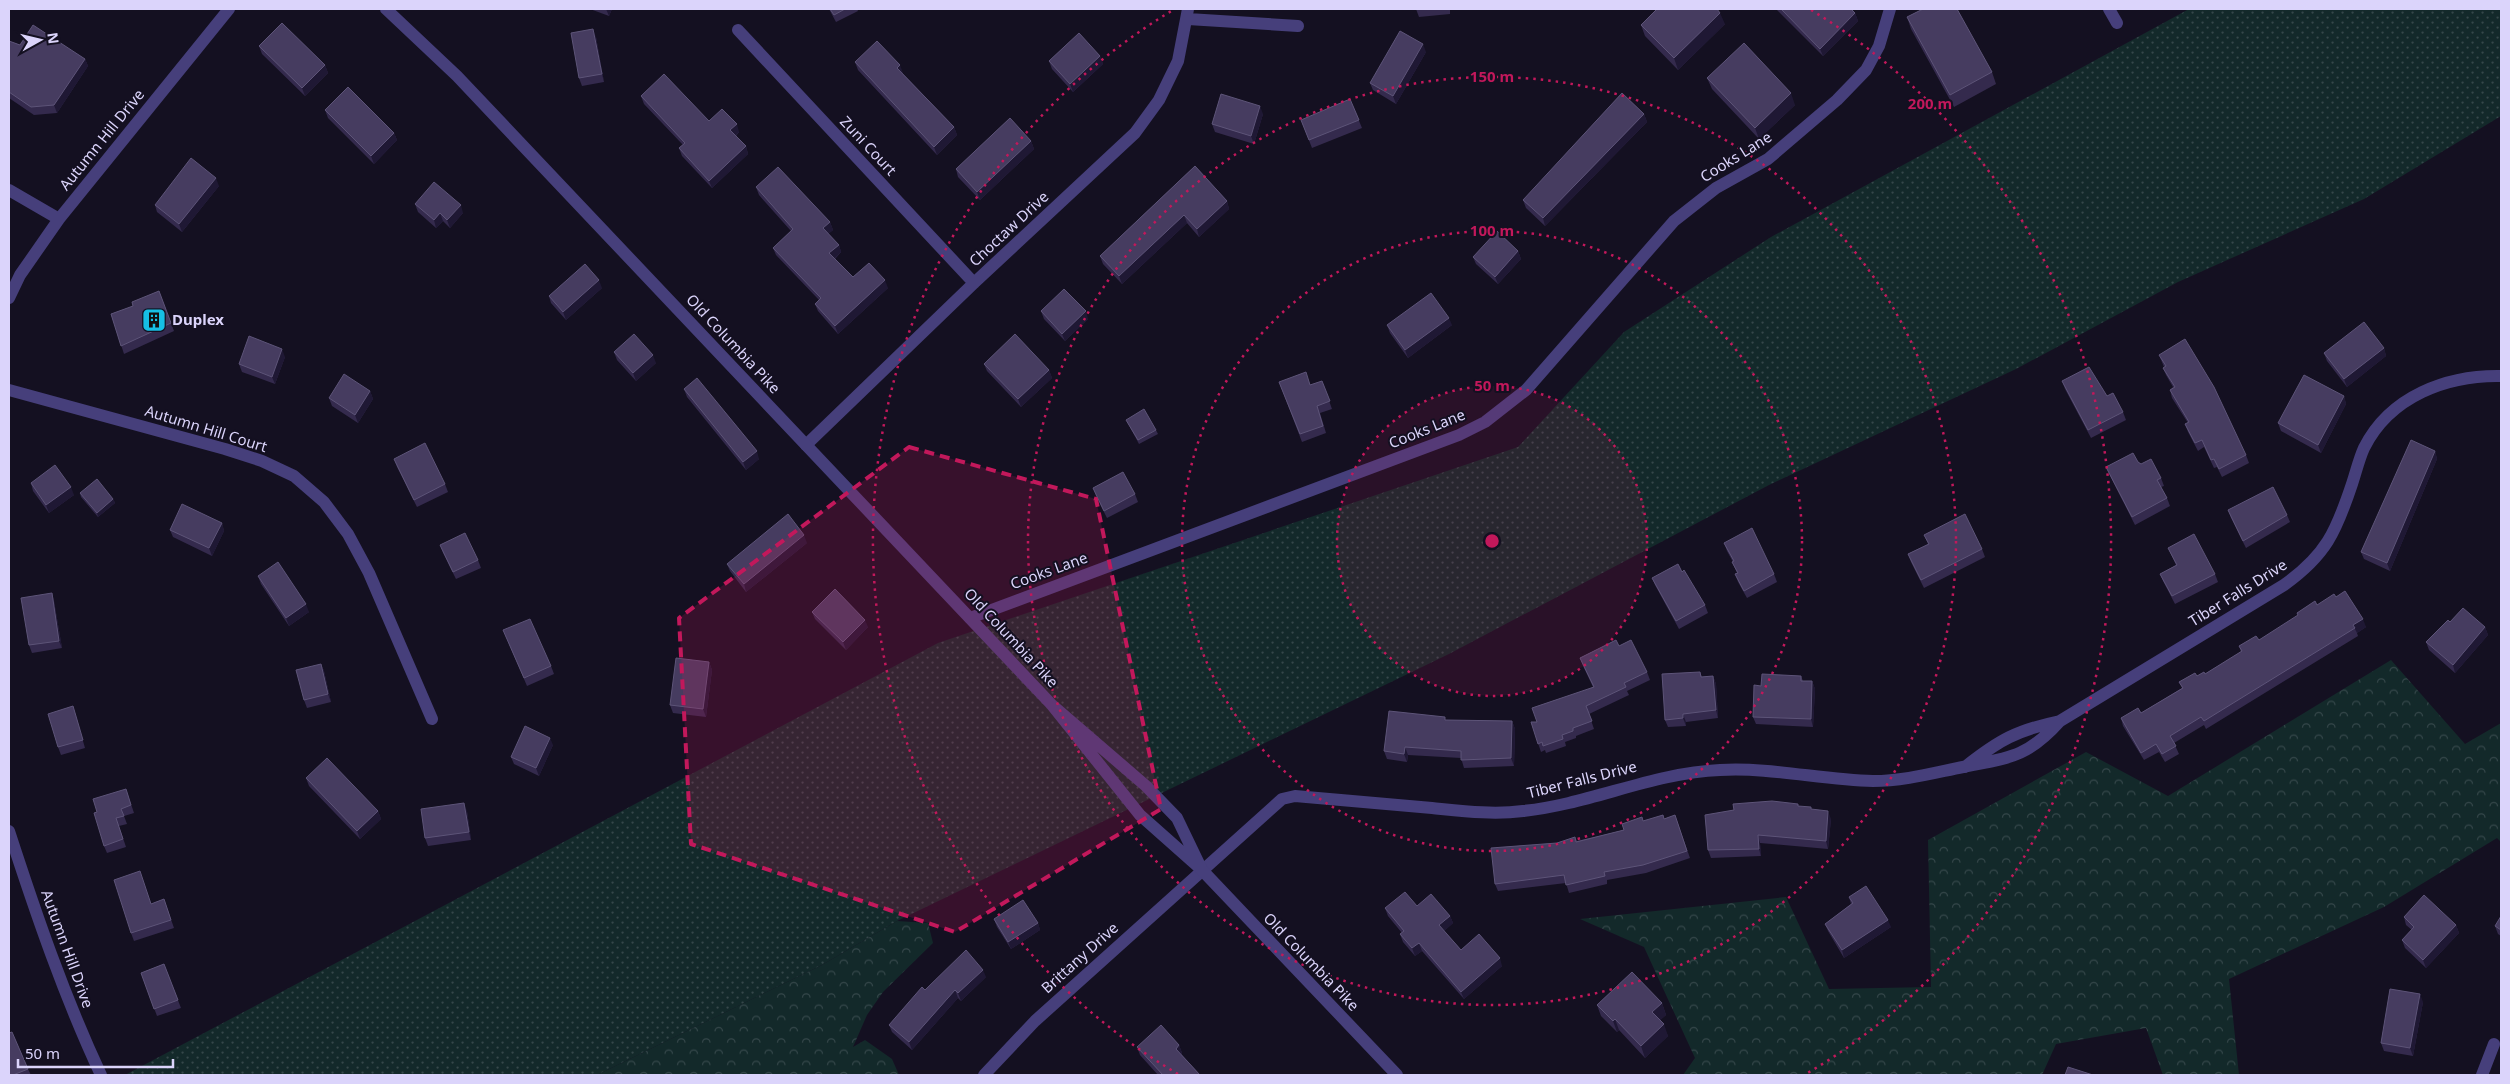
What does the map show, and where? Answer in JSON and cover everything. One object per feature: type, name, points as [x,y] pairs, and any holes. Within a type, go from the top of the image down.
[{"type":"street","name":"Autumn Hill Drive","points":[[9,298],[20,275],[59,219],[229,9]]},
{"type":"street","name":"Old Columbia Pike","points":[[386,9],[457,76],[1052,705],[1140,815],[1202,870],[1397,1075]]},
{"type":"street","name":"Cooks Lane","points":[[970,618],[1450,439],[1485,422],[1526,390],[1674,221],[1716,188],[1768,159],[1806,128],[1861,76],[1879,46],[1890,9]]},
{"type":"street","points":[[2109,9],[2117,23]]},
{"type":"street","points":[[1188,14],[1298,26]]},
{"type":"street","name":"Choctaw Drive","points":[[806,445],[1135,133],[1159,100],[1178,61],[1188,14]]},
{"type":"street","name":"Zuni Court","points":[[738,30],[974,284]]},
{"type":"street","points":[[9,190],[59,219]]},
{"type":"street","name":"Tiber Falls Drive","points":[[1965,766],[1993,744],[2016,732],[2060,721],[2284,585],[2306,569],[2320,554],[2334,532],[2364,448],[2377,429],[2409,399],[2428,388],[2453,380],[2479,375],[2501,376]]},
{"type":"street","name":"Autumn Hill Court","points":[[9,390],[225,448],[262,461],[294,476],[324,502],[348,534],[369,573],[432,719]]},
{"type":"street","name":"Old Columbia Pike","points":[[1052,705],[1146,786],[1177,818],[1202,870]]},
{"type":"street","name":"Tiber Falls Drive","points":[[1202,870],[1270,808],[1282,799],[1294,796],[1482,813],[1521,812],[1555,807],[1646,781],[1686,773],[1720,770],[1759,770],[1874,781],[1905,779],[1965,766],[1990,763],[2021,754],[2045,738],[2060,721]]},
{"type":"street","name":"Autumn Hill Drive","points":[[9,831],[49,953],[73,1015],[101,1075]]},
{"type":"street","name":"Brittany Drive","points":[[984,1075],[1035,1021],[1202,870]]},
{"type":"street","points":[[2482,1075],[2494,1044]]},
{"type":"highlighted area","points":[[909,447],[1096,499],[1161,809],[955,932],[691,844],[679,618]]},
{"type":"green space","points":[[2189,9],[2501,9],[2501,116],[2364,199],[2178,282],[2016,369],[1769,485],[1449,654],[897,921],[822,965],[597,1075],[125,1075],[938,643],[1518,447],[1624,332],[1771,237]]},
{"type":"green space","points":[[2391,660],[2465,744],[2501,723],[2501,842],[2497,838],[2384,907],[2229,979],[2239,1075],[2163,1075],[2146,1028],[2056,1044],[2042,1075],[1683,1075],[1695,1058],[1644,947],[1580,919],[1786,897],[1829,989],[1931,987],[1928,840],[2086,752],[2168,796]]},
{"type":"green space","points":[[897,921],[928,923],[933,943],[883,992],[867,1015],[853,1047],[865,1040],[892,1059],[899,1075],[597,1075],[822,965]]},
{"type":"building","points":[[830,9],[845,9],[834,15]]},
{"type":"building","points":[[1657,9],[1717,9],[1720,13],[1674,58],[1641,25]]},
{"type":"building","points":[[1781,9],[1851,9],[1855,13],[1820,49]]},
{"type":"building","points":[[1923,9],[1957,9],[1992,72],[1950,95],[1907,17]]},
{"type":"building","points":[[282,23],[325,65],[302,88],[259,46]]},
{"type":"building","points":[[33,25],[85,59],[54,105],[31,107],[9,92],[9,41],[20,45]]},
{"type":"building","points":[[593,29],[602,74],[579,78],[571,33]]},
{"type":"building","points":[[1400,31],[1423,44],[1393,96],[1370,83]]},
{"type":"building","points":[[1079,33],[1100,56],[1070,84],[1049,61]]},
{"type":"building","points":[[877,41],[900,65],[897,68],[954,127],[934,147],[855,62]]},
{"type":"building","points":[[1744,43],[1791,93],[1755,128],[1707,78]]},
{"type":"building","points":[[664,74],[709,121],[722,109],[737,124],[730,130],[746,146],[709,181],[679,148],[685,143],[641,96]]},
{"type":"building","points":[[348,87],[394,133],[371,156],[325,110]]},
{"type":"building","points":[[1622,93],[1644,114],[1543,218],[1523,200]]},
{"type":"building","points":[[1221,94],[1260,106],[1251,136],[1212,124]]},
{"type":"building","points":[[1350,99],[1359,120],[1309,140],[1301,120]]},
{"type":"building","points":[[1010,118],[1031,141],[977,192],[956,169]]},
{"type":"building","points":[[191,158],[216,178],[179,224],[155,205]]},
{"type":"building","points":[[1195,166],[1227,201],[1197,229],[1184,215],[1119,276],[1100,256]]},
{"type":"building","points":[[778,167],[830,222],[823,228],[839,245],[829,253],[853,277],[869,263],[885,280],[835,326],[815,304],[821,298],[773,248],[793,229],[756,187]]},
{"type":"building","points":[[434,182],[461,205],[447,220],[440,213],[434,220],[415,204]]},
{"type":"building","points":[[1497,231],[1518,251],[1495,277],[1473,257]]},
{"type":"building","points":[[585,264],[599,280],[563,312],[549,296]]},
{"type":"building","points":[[1064,289],[1086,311],[1062,334],[1041,311]]},
{"type":"building","points":[[159,291],[171,323],[121,346],[111,314],[133,306],[132,302]]},
{"type":"building","points":[[1431,293],[1449,318],[1405,350],[1387,325]]},
{"type":"building","points":[[2364,322],[2384,348],[2344,379],[2324,353]]},
{"type":"building","points":[[634,334],[653,355],[633,373],[614,352]]},
{"type":"building","points":[[1015,334],[1049,370],[1018,399],[984,364]]},
{"type":"building","points":[[249,336],[282,349],[272,377],[239,364]]},
{"type":"building","points":[[2185,339],[2214,387],[2246,455],[2219,469],[2214,459],[2211,460],[2202,440],[2195,443],[2185,424],[2189,422],[2170,390],[2175,387],[2163,368],[2166,366],[2159,355]]},
{"type":"building","points":[[2089,367],[2107,396],[2113,393],[2123,412],[2088,430],[2062,381]]},
{"type":"building","points":[[1306,372],[1310,385],[1322,381],[1330,401],[1317,406],[1323,426],[1300,434],[1279,382]]},
{"type":"building","points":[[344,374],[370,391],[355,415],[329,398]]},
{"type":"building","points":[[2304,375],[2344,396],[2318,445],[2278,423]]},
{"type":"building","points":[[697,378],[757,451],[743,462],[684,389]]},
{"type":"building","points":[[1144,409],[1156,430],[1138,440],[1126,420]]},
{"type":"building","points":[[2411,440],[2435,451],[2387,563],[2361,552]]},
{"type":"building","points":[[425,443],[445,484],[414,500],[394,459]]},
{"type":"building","points":[[2133,453],[2141,464],[2151,459],[2161,478],[2157,480],[2167,498],[2132,517],[2106,467]]},
{"type":"building","points":[[55,465],[71,487],[46,505],[31,483]]},
{"type":"building","points":[[1123,472],[1135,494],[1104,511],[1093,488]]},
{"type":"building","points":[[97,479],[113,499],[97,513],[80,493]]},
{"type":"building","points":[[2273,487],[2287,515],[2243,541],[2228,510]]},
{"type":"building","points":[[182,504],[222,523],[209,548],[170,530]]},
{"type":"building","points":[[788,514],[804,535],[744,584],[727,564]]},
{"type":"building","points":[[1965,514],[1982,549],[1921,580],[1908,554],[1929,544],[1924,535]]},
{"type":"building","points":[[1752,528],[1774,574],[1744,591],[1735,574],[1738,573],[1732,562],[1734,561],[1724,543]]},
{"type":"building","points":[[465,533],[478,560],[453,572],[440,545]]},
{"type":"building","points":[[2194,534],[2215,574],[2172,596],[2160,574],[2177,565],[2168,548]]},
{"type":"building","points":[[278,562],[306,604],[286,618],[258,576]]},
{"type":"building","points":[[1678,564],[1682,572],[1684,570],[1705,605],[1676,621],[1652,578]]},
{"type":"building","points":[[835,589],[865,620],[843,642],[812,612]]},
{"type":"building","points":[[2345,591],[2363,619],[2353,625],[2355,628],[2204,721],[2201,717],[2170,736],[2176,746],[2162,754],[2156,744],[2141,753],[2121,718],[2138,708],[2141,713],[2183,688],[2179,682],[2195,673],[2197,676],[2204,672],[2205,674],[2242,651],[2239,646],[2256,636],[2259,640],[2298,615],[2297,613],[2315,601],[2317,605],[2334,594],[2336,597]]},
{"type":"building","points":[[52,593],[59,641],[29,645],[21,598]]},
{"type":"building","points":[[2463,608],[2485,627],[2453,665],[2426,642],[2448,620],[2450,622]]},
{"type":"building","points":[[530,619],[551,666],[524,678],[503,630]]},
{"type":"building","points":[[1616,640],[1619,646],[1631,640],[1647,672],[1624,683],[1626,687],[1586,706],[1592,721],[1573,728],[1573,731],[1562,735],[1563,739],[1543,746],[1542,742],[1538,744],[1531,722],[1537,722],[1532,708],[1594,687],[1580,658]]},
{"type":"building","points":[[676,658],[709,662],[703,709],[670,705]]},
{"type":"building","points":[[321,664],[328,694],[304,700],[296,670]]},
{"type":"building","points":[[1700,672],[1701,677],[1713,676],[1716,710],[1683,714],[1683,718],[1665,720],[1662,674]]},
{"type":"building","points":[[1762,674],[1801,676],[1801,681],[1812,681],[1811,719],[1753,717],[1754,685],[1761,686]]},
{"type":"building","points":[[73,706],[83,740],[58,747],[48,714]]},
{"type":"building","points":[[1389,711],[1445,717],[1445,720],[1512,721],[1511,758],[1461,760],[1461,751],[1405,747],[1404,754],[1384,751]]},
{"type":"building","points":[[525,726],[550,738],[536,768],[511,757]]},
{"type":"building","points":[[327,758],[378,811],[357,831],[306,778]]},
{"type":"building","points":[[126,789],[131,805],[121,809],[124,816],[116,818],[123,839],[104,846],[94,813],[97,812],[93,799]]},
{"type":"building","points":[[1772,801],[1798,804],[1798,806],[1828,811],[1826,841],[1758,835],[1759,849],[1708,850],[1705,815],[1734,810],[1733,804]]},
{"type":"building","points":[[464,803],[469,832],[425,838],[421,809]]},
{"type":"building","points":[[1663,815],[1664,819],[1675,815],[1687,851],[1643,865],[1604,872],[1605,876],[1566,885],[1564,875],[1495,884],[1491,848],[1557,843],[1575,837],[1576,842],[1624,830],[1622,824],[1642,817],[1643,821]]},
{"type":"building","points":[[140,871],[151,904],[164,899],[171,920],[131,933],[114,880]]},
{"type":"building","points":[[1866,886],[1888,920],[1842,950],[1825,924],[1853,903],[1849,897]]},
{"type":"building","points":[[1405,892],[1417,906],[1431,894],[1450,916],[1439,925],[1461,950],[1479,934],[1500,958],[1461,992],[1419,943],[1412,948],[1400,934],[1404,931],[1385,908]]},
{"type":"building","points":[[2424,895],[2456,925],[2423,960],[2402,940],[2414,927],[2404,917]]},
{"type":"building","points":[[1023,900],[1038,923],[1008,942],[994,919]]},
{"type":"building","points":[[2501,916],[2501,930],[2495,926]]},
{"type":"building","points":[[966,950],[983,970],[958,993],[955,990],[909,1042],[889,1025],[922,987],[925,990]]},
{"type":"building","points":[[164,964],[178,1000],[154,1009],[141,973]]},
{"type":"building","points":[[1632,972],[1662,1003],[1652,1012],[1664,1024],[1641,1046],[1615,1019],[1613,1021],[1597,1005]]},
{"type":"building","points":[[2390,989],[2420,994],[2410,1048],[2381,1043]]},
{"type":"building","points":[[1161,1025],[1179,1045],[1176,1049],[1200,1075],[1163,1075],[1137,1047]]},
{"type":"building","points":[[12,1032],[28,1069],[9,1075],[9,1033]]},
{"type":"building","points":[[2068,1067],[2093,1075],[2065,1075]]},
{"type":"place","name":"Duplex","points":[[154,320]]}]
